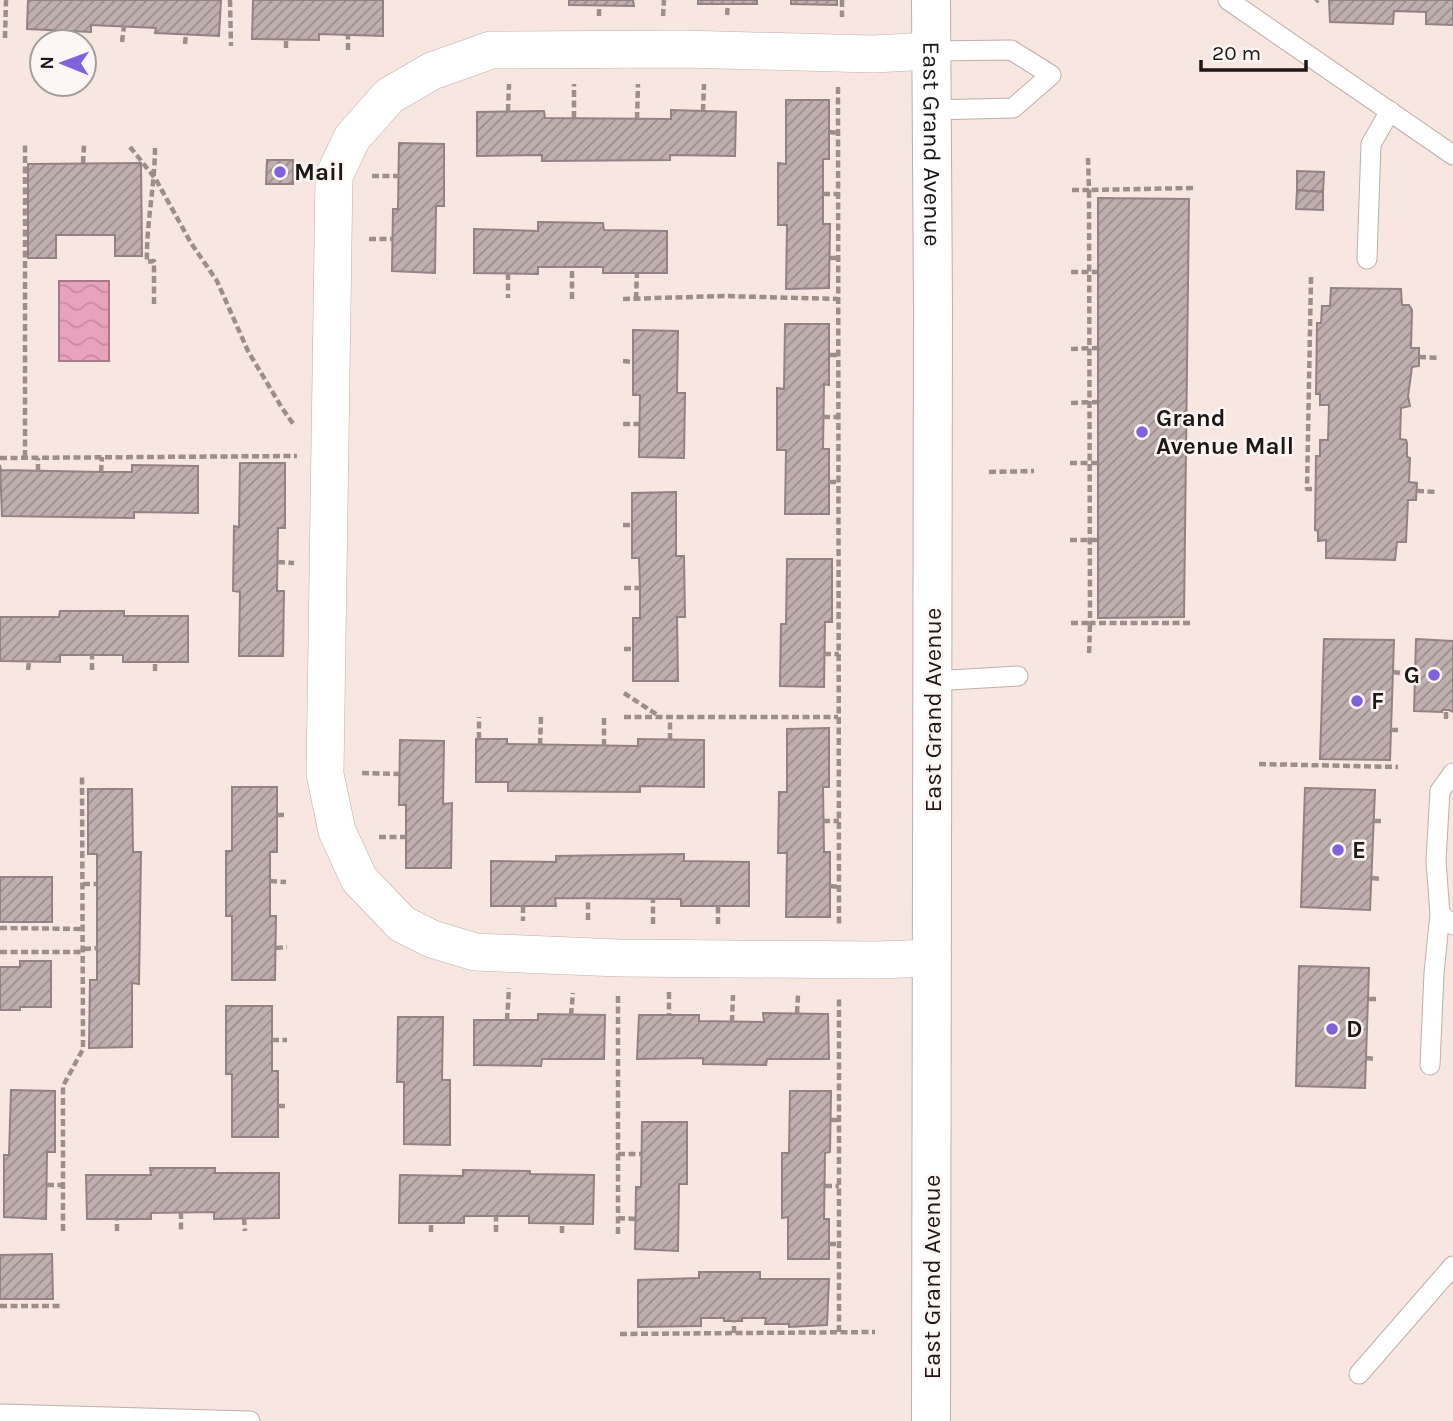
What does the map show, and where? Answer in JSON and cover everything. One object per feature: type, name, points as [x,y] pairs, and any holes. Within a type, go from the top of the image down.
[{"type":"street","name":"East Grand Avenue","points":[[931,0],[931,1421]]},
{"type":"street","points":[[931,51],[873,54],[683,49],[491,50],[432,71],[389,96],[352,138],[334,176],[325,775],[337,831],[359,879],[402,924],[432,939],[475,952],[619,958],[932,958]]},
{"type":"lane","points":[[1228,0],[1453,155]]},
{"type":"lane","points":[[931,51],[1011,50],[1051,75],[1013,108],[932,110]]},
{"type":"lane","points":[[1367,259],[1371,144],[1390,111]]},
{"type":"lane","points":[[933,681],[1018,676]]},
{"type":"lane","points":[[1430,1066],[1434,974],[1446,920],[1436,861],[1440,791],[1453,773]]},
{"type":"lane","points":[[1359,1374],[1453,1266]]},
{"type":"lane","points":[[0,1414],[250,1421]]},
{"type":"path","points":[[5,37],[6,0]]},
{"type":"path","points":[[230,0],[231,46]]},
{"type":"path","points":[[122,42],[124,26]]},
{"type":"path","points":[[185,44],[186,34]]},
{"type":"path","points":[[348,35],[348,50]]},
{"type":"path","points":[[286,40],[286,48]]},
{"type":"path","points":[[838,79],[839,935]]},
{"type":"path","points":[[508,111],[509,80]]},
{"type":"path","points":[[574,80],[574,118]]},
{"type":"path","points":[[638,80],[638,119]]},
{"type":"path","points":[[703,111],[704,80]]},
{"type":"path","points":[[828,132],[838,133]]},
{"type":"path","points":[[24,457],[25,144]]},
{"type":"path","points":[[83,163],[84,145]]},
{"type":"path","points":[[130,146],[155,178],[191,243],[217,281],[248,351],[299,431]]},
{"type":"path","points":[[154,304],[154,261],[147,262],[147,235],[152,215],[155,148]]},
{"type":"path","points":[[1088,158],[1091,463],[1089,655]]},
{"type":"path","points":[[367,176],[399,176]]},
{"type":"path","points":[[1072,190],[1194,188]]},
{"type":"path","points":[[823,194],[838,194]]},
{"type":"path","points":[[830,258],[838,258]]},
{"type":"path","points":[[572,267],[572,299]]},
{"type":"path","points":[[1071,272],[1097,272]]},
{"type":"path","points":[[508,273],[509,298]]},
{"type":"path","points":[[636,299],[637,273]]},
{"type":"path","points":[[1311,277],[1313,356],[1307,489],[1316,489]]},
{"type":"path","points":[[623,299],[724,296],[838,299]]},
{"type":"path","points":[[1071,349],[1097,348]]},
{"type":"path","points":[[830,355],[838,355]]},
{"type":"path","points":[[1419,357],[1440,358]]},
{"type":"path","points":[[623,362],[633,362]]},
{"type":"path","points":[[1071,403],[1097,402]]},
{"type":"path","points":[[823,418],[838,417]]},
{"type":"path","points":[[623,424],[639,424]]},
{"type":"path","points":[[0,458],[300,456]]},
{"type":"path","points":[[101,472],[102,457]]},
{"type":"path","points":[[164,457],[164,466]]},
{"type":"path","points":[[38,458],[38,471]]},
{"type":"path","points":[[1070,463],[1098,463]]},
{"type":"path","points":[[989,472],[1034,471]]},
{"type":"path","points":[[829,482],[838,482]]},
{"type":"path","points":[[1416,491],[1437,492]]},
{"type":"path","points":[[623,526],[632,525]]},
{"type":"path","points":[[1070,540],[1097,540]]},
{"type":"path","points":[[278,562],[299,563]]},
{"type":"path","points":[[624,588],[640,588]]},
{"type":"path","points":[[832,589],[839,588]]},
{"type":"path","points":[[1071,623],[1190,623]]},
{"type":"path","points":[[624,649],[633,649]]},
{"type":"path","points":[[824,654],[839,654]]},
{"type":"path","points":[[92,655],[92,670]]},
{"type":"path","points":[[28,670],[29,662]]},
{"type":"path","points":[[155,662],[155,671]]},
{"type":"path","points":[[1392,673],[1400,673]]},
{"type":"path","points":[[624,693],[659,717]]},
{"type":"path","points":[[1446,710],[1446,719]]},
{"type":"path","points":[[670,716],[670,740]]},
{"type":"path","points":[[479,717],[479,739]]},
{"type":"path","points":[[540,745],[541,717]]},
{"type":"path","points":[[604,717],[604,746]]},
{"type":"path","points":[[624,717],[838,717]]},
{"type":"path","points":[[1391,730],[1399,730]]},
{"type":"path","points":[[1259,764],[1398,767]]},
{"type":"path","points":[[361,773],[399,774]]},
{"type":"path","points":[[63,1231],[63,1086],[83,1049],[87,1014],[83,929],[85,820],[82,774]]},
{"type":"path","points":[[277,815],[286,815]]},
{"type":"path","points":[[823,821],[839,821]]},
{"type":"path","points":[[1374,821],[1383,821]]},
{"type":"path","points":[[1371,878],[1382,879]]},
{"type":"path","points":[[270,881],[286,882]]},
{"type":"path","points":[[83,884],[96,884]]},
{"type":"path","points":[[830,886],[839,887]]},
{"type":"path","points":[[588,923],[589,898]]},
{"type":"path","points":[[653,899],[653,935]]},
{"type":"path","points":[[0,928],[20,925],[83,929]]},
{"type":"path","points":[[276,948],[287,947]]},
{"type":"path","points":[[0,952],[84,951],[97,948]]},
{"type":"path","points":[[47,951],[47,961]]},
{"type":"path","points":[[508,1020],[509,984]]},
{"type":"path","points":[[669,984],[669,1014]]},
{"type":"path","points":[[732,1021],[733,984]]},
{"type":"path","points":[[797,1013],[798,984]]},
{"type":"path","points":[[839,984],[839,1332]]},
{"type":"path","points":[[571,1015],[573,985]]},
{"type":"path","points":[[618,985],[618,1234]]},
{"type":"path","points":[[1369,999],[1378,999]]},
{"type":"path","points":[[272,1040],[287,1040]]},
{"type":"path","points":[[1366,1058],[1376,1059]]},
{"type":"path","points":[[278,1106],[287,1106]]},
{"type":"path","points":[[831,1119],[839,1120]]},
{"type":"path","points":[[55,1122],[63,1121]]},
{"type":"path","points":[[618,1154],[641,1154]]},
{"type":"path","points":[[47,1185],[63,1185]]},
{"type":"path","points":[[825,1186],[839,1186]]},
{"type":"path","points":[[181,1212],[181,1231]]},
{"type":"path","points":[[496,1216],[496,1233]]},
{"type":"path","points":[[244,1218],[245,1231]]},
{"type":"path","points":[[618,1218],[636,1219]]},
{"type":"path","points":[[117,1219],[117,1231]]},
{"type":"path","points":[[431,1232],[432,1223]]},
{"type":"path","points":[[562,1224],[562,1233]]},
{"type":"path","points":[[829,1244],[839,1244]]},
{"type":"path","points":[[20,1299],[20,1306]]},
{"type":"path","points":[[0,1306],[63,1306]]},
{"type":"path","points":[[734,1321],[734,1333]]},
{"type":"path","points":[[620,1334],[670,1330],[734,1333],[799,1329],[875,1332]]},
{"type":"water","points":[[59,281],[109,281],[109,361],[59,361]]},
{"type":"building","points":[[28,0],[221,0],[219,36],[155,33],[156,28],[91,25],[91,28],[27,29]]},
{"type":"building","points":[[253,0],[383,0],[383,36],[319,34],[319,40],[252,39]]},
{"type":"building","points":[[569,0],[633,0],[634,6],[569,5]]},
{"type":"building","points":[[698,0],[757,0],[757,4],[698,4]]},
{"type":"building","points":[[791,0],[837,0],[837,5],[791,4]]},
{"type":"building","points":[[1329,0],[1453,0],[1453,25],[1426,24],[1426,12],[1394,11],[1393,24],[1330,22]]},
{"type":"building","points":[[786,100],[829,100],[829,159],[823,159],[823,224],[830,224],[829,288],[786,289],[787,225],[778,225],[778,163],[786,164]]},
{"type":"building","points":[[671,110],[736,112],[735,156],[670,155],[670,160],[542,161],[542,155],[477,156],[477,112],[544,111],[545,118],[671,119]]},
{"type":"building","points":[[399,143],[444,144],[444,206],[436,206],[435,273],[392,271],[393,209],[398,209]]},
{"type":"building","name":"Mail","points":[[267,160],[293,160],[293,184],[266,184]]},
{"type":"building","points":[[141,163],[142,256],[115,256],[115,235],[56,235],[56,258],[28,258],[28,164]]},
{"type":"building","points":[[1297,171],[1324,172],[1323,192],[1297,190]]},
{"type":"building","points":[[1297,190],[1323,192],[1323,210],[1296,209]]},
{"type":"building","name":"Grand Avenue Mall","points":[[1098,198],[1189,199],[1184,617],[1098,618]]},
{"type":"building","points":[[538,222],[603,223],[604,230],[667,231],[667,273],[603,273],[603,267],[538,267],[538,274],[474,273],[474,229],[538,231]]},
{"type":"building","points":[[1331,288],[1401,289],[1402,305],[1409,305],[1412,310],[1411,348],[1419,348],[1419,366],[1412,367],[1408,396],[1410,406],[1401,408],[1400,439],[1406,440],[1407,443],[1407,457],[1410,458],[1409,482],[1417,483],[1416,500],[1408,500],[1406,542],[1397,542],[1395,560],[1326,558],[1326,540],[1318,541],[1318,531],[1315,530],[1316,456],[1320,456],[1320,440],[1328,440],[1329,405],[1320,405],[1320,394],[1316,394],[1317,323],[1321,323],[1322,306],[1330,306]]},
{"type":"building","points":[[785,324],[829,324],[829,385],[824,384],[823,449],[829,449],[829,514],[785,514],[786,450],[777,450],[777,388],[784,389]]},
{"type":"building","points":[[633,330],[678,331],[677,393],[685,393],[684,458],[639,457],[640,395],[633,395]]},
{"type":"building","points":[[240,463],[285,463],[285,528],[278,528],[277,591],[284,591],[283,656],[239,656],[240,592],[233,591],[234,526],[239,527]]},
{"type":"building","points":[[0,465],[1,470],[101,472],[132,472],[132,465],[198,466],[198,513],[134,512],[134,518],[2,516]]},
{"type":"building","points":[[676,492],[676,556],[684,556],[685,617],[677,617],[678,681],[633,681],[633,618],[640,618],[640,588],[639,558],[632,558],[632,493]]},
{"type":"building","points":[[787,559],[832,559],[832,622],[825,622],[824,687],[780,686],[781,624],[786,624]]},
{"type":"building","points":[[60,611],[124,611],[124,616],[188,616],[188,662],[123,662],[123,655],[60,655],[60,662],[0,661],[0,617],[59,617]]},
{"type":"building","name":"F","points":[[1324,639],[1394,640],[1390,760],[1320,759]]},
{"type":"building","name":"G","points":[[1416,639],[1453,641],[1453,712],[1414,711]]},
{"type":"building","points":[[829,728],[829,787],[823,787],[824,852],[830,852],[830,917],[786,917],[787,853],[778,853],[779,792],[787,792],[787,729]]},
{"type":"building","points":[[476,739],[507,739],[507,744],[638,746],[638,739],[704,740],[704,787],[640,786],[640,792],[508,791],[508,782],[476,782]]},
{"type":"building","points":[[400,740],[444,741],[443,804],[452,803],[451,868],[406,868],[406,805],[399,805]]},
{"type":"building","points":[[232,787],[277,787],[277,852],[270,852],[270,916],[276,916],[275,980],[232,980],[232,916],[226,916],[226,851],[232,851]]},
{"type":"building","name":"E","points":[[1305,788],[1375,790],[1370,910],[1301,907]]},
{"type":"building","points":[[88,789],[132,789],[133,852],[141,852],[139,984],[132,983],[132,1047],[89,1048],[90,980],[97,980],[97,854],[88,854]]},
{"type":"building","points":[[684,854],[684,861],[749,862],[749,906],[681,906],[681,899],[555,898],[556,906],[491,906],[491,861],[556,862],[556,856]]},
{"type":"building","points":[[0,877],[52,877],[52,922],[0,922]]},
{"type":"building","points":[[20,961],[51,961],[51,1007],[0,1010],[0,967],[20,967]]},
{"type":"building","name":"D","points":[[1299,966],[1369,968],[1365,1088],[1296,1086]]},
{"type":"building","points":[[226,1006],[272,1006],[272,1071],[278,1071],[278,1137],[232,1137],[232,1074],[226,1074]]},
{"type":"building","points":[[763,1013],[828,1014],[829,1059],[767,1059],[766,1065],[703,1064],[703,1058],[637,1059],[639,1015],[699,1015],[699,1021],[764,1022]]},
{"type":"building","points":[[538,1014],[605,1015],[604,1059],[542,1059],[541,1066],[474,1065],[474,1020],[538,1020]]},
{"type":"building","points":[[398,1017],[443,1017],[442,1080],[450,1080],[450,1145],[404,1144],[404,1082],[397,1082]]},
{"type":"building","points":[[11,1090],[55,1091],[55,1152],[47,1152],[46,1219],[4,1217],[4,1155],[9,1155]]},
{"type":"building","points":[[790,1091],[831,1091],[830,1152],[825,1153],[824,1219],[829,1219],[829,1259],[788,1259],[788,1217],[782,1218],[782,1153],[789,1153]]},
{"type":"building","points":[[642,1122],[687,1122],[687,1184],[679,1184],[678,1251],[635,1249],[636,1187],[641,1187]]},
{"type":"building","points":[[150,1168],[215,1168],[215,1173],[279,1173],[279,1218],[214,1219],[214,1212],[151,1213],[151,1219],[87,1219],[86,1175],[151,1175]]},
{"type":"building","points":[[463,1170],[594,1175],[593,1224],[529,1223],[529,1216],[464,1216],[464,1223],[399,1223],[400,1175],[463,1176]]},
{"type":"building","points":[[52,1254],[53,1299],[0,1299],[0,1255]]},
{"type":"building","points":[[699,1272],[760,1272],[760,1279],[829,1279],[827,1325],[789,1327],[789,1324],[765,1324],[766,1318],[724,1321],[724,1318],[701,1318],[701,1326],[638,1327],[638,1280],[699,1278]]},
{"type":"place","name":"Mail","points":[[280,172]]},
{"type":"place","name":"Grand Avenue Mall","points":[[1142,432]]},
{"type":"place","name":"G","points":[[1434,675]]},
{"type":"place","name":"F","points":[[1357,701]]},
{"type":"place","name":"E","points":[[1338,850]]},
{"type":"place","name":"D","points":[[1332,1029]]}]
